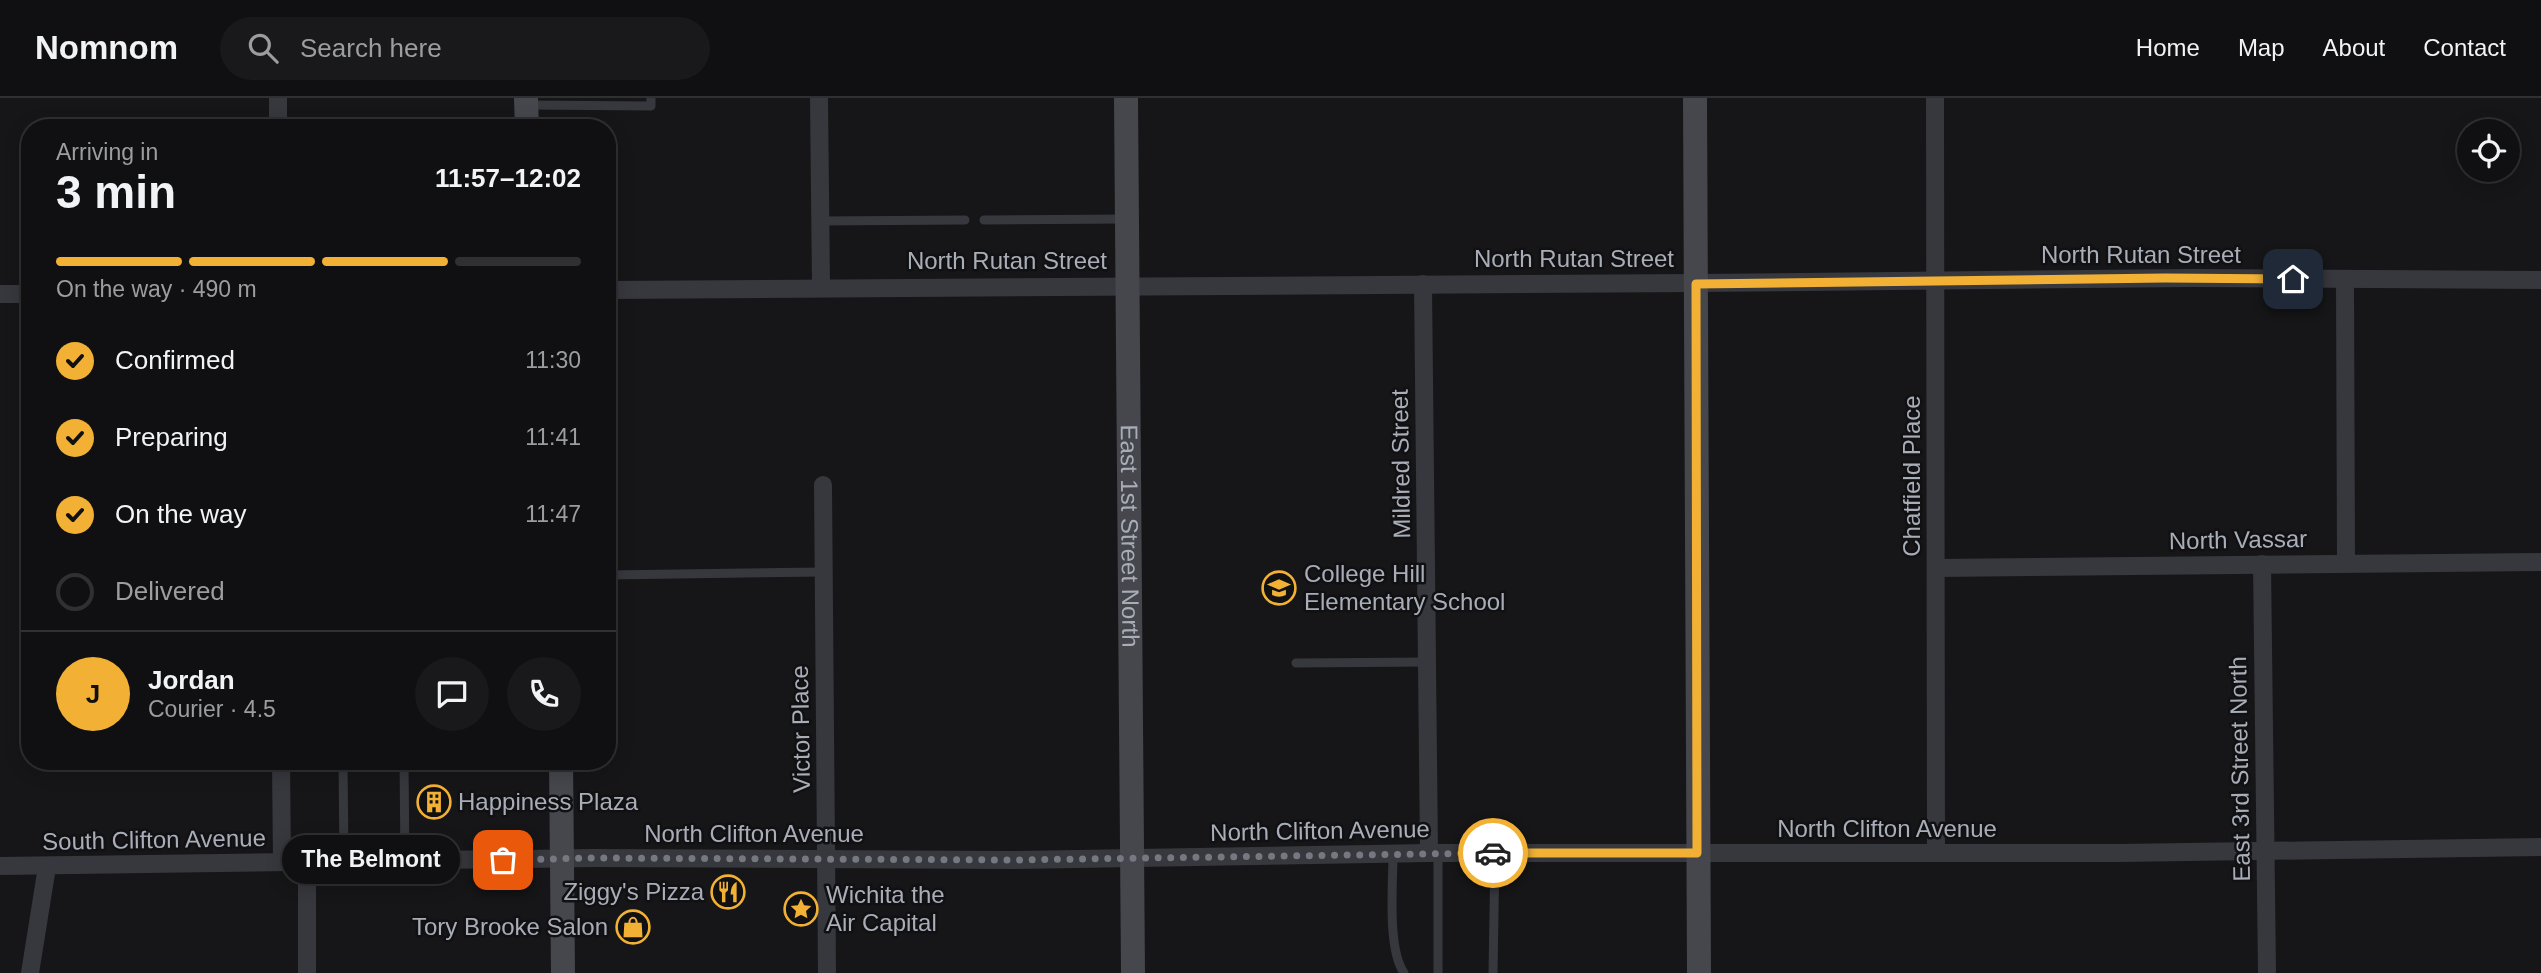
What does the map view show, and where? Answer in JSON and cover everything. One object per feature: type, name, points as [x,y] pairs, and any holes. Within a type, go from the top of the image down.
[{"type":"street","points":[[278,98],[278,119]]},
{"type":"street","points":[[819,98],[821,287]]},
{"type":"street","name":"East 1st Street North","points":[[1126,98],[1133,973]]},
{"type":"street","points":[[1695,98],[1699,973]]},
{"type":"street","name":"Chatfield Place","points":[[1935,98],[1936,853]]},
{"type":"street","name":"North Rutan Street","points":[[616,290],[1696,284],[2190,278],[2541,280]]},
{"type":"street","points":[[2344,280],[2346,563]]},
{"type":"street","name":"Mildred Street","points":[[1423,285],[1427,662],[1433,853]]},
{"type":"street","points":[[0,294],[21,294]]},
{"type":"street","name":"Victor Place","points":[[822,485],[827,973]]},
{"type":"street","name":"North Vassar","points":[[1937,568],[2541,562]]},
{"type":"street","name":"East 3rd Street North","points":[[2262,564],[2267,973]]},
{"type":"street","points":[[281,770],[282,861]]},
{"type":"street","points":[[561,770],[563,973]]},
{"type":"street","name":"North Clifton Avenue","points":[[562,859],[1132,858],[1433,853],[1936,853],[2541,847]]},
{"type":"street","name":"South Clifton Avenue","points":[[0,866],[562,859]]},
{"type":"street","points":[[307,861],[307,973]]},
{"type":"street","points":[[30,973],[47,867]]},
{"type":"lane","points":[[526,110],[651,106],[651,98]]},
{"type":"lane","points":[[984,220],[1127,219]]},
{"type":"lane","points":[[820,221],[965,220]]},
{"type":"lane","points":[[616,575],[824,572]]},
{"type":"lane","points":[[1296,663],[1427,662]]},
{"type":"lane","points":[[343,770],[344,861]]},
{"type":"lane","points":[[404,770],[405,861]]},
{"type":"lane","points":[[1433,853],[1438,973]]},
{"type":"lane","points":[[1493,973],[1495,853]]},
{"type":"lane","points":[[1393,854],[1394,940],[1397,959],[1404,973]]},
{"type":"way so far","points":[[503,860],[1012,860],[1493,853]]},
{"type":"place","name":"College Hill Elementary School","points":[[1279,588]]},
{"type":"place","name":"Happiness Plaza","points":[[434,802]]},
{"type":"place","name":"The Belmont","points":[[503,860]]},
{"type":"place","name":"Ziggy's Pizza","points":[[728,892]]},
{"type":"place","name":"Wichita the Air Capital","points":[[801,909]]},
{"type":"place","name":"Tory Brooke Salon","points":[[633,927]]},
{"type":"route","points":[[1493,853],[1697,853],[1696,284],[2293,279]]}]
